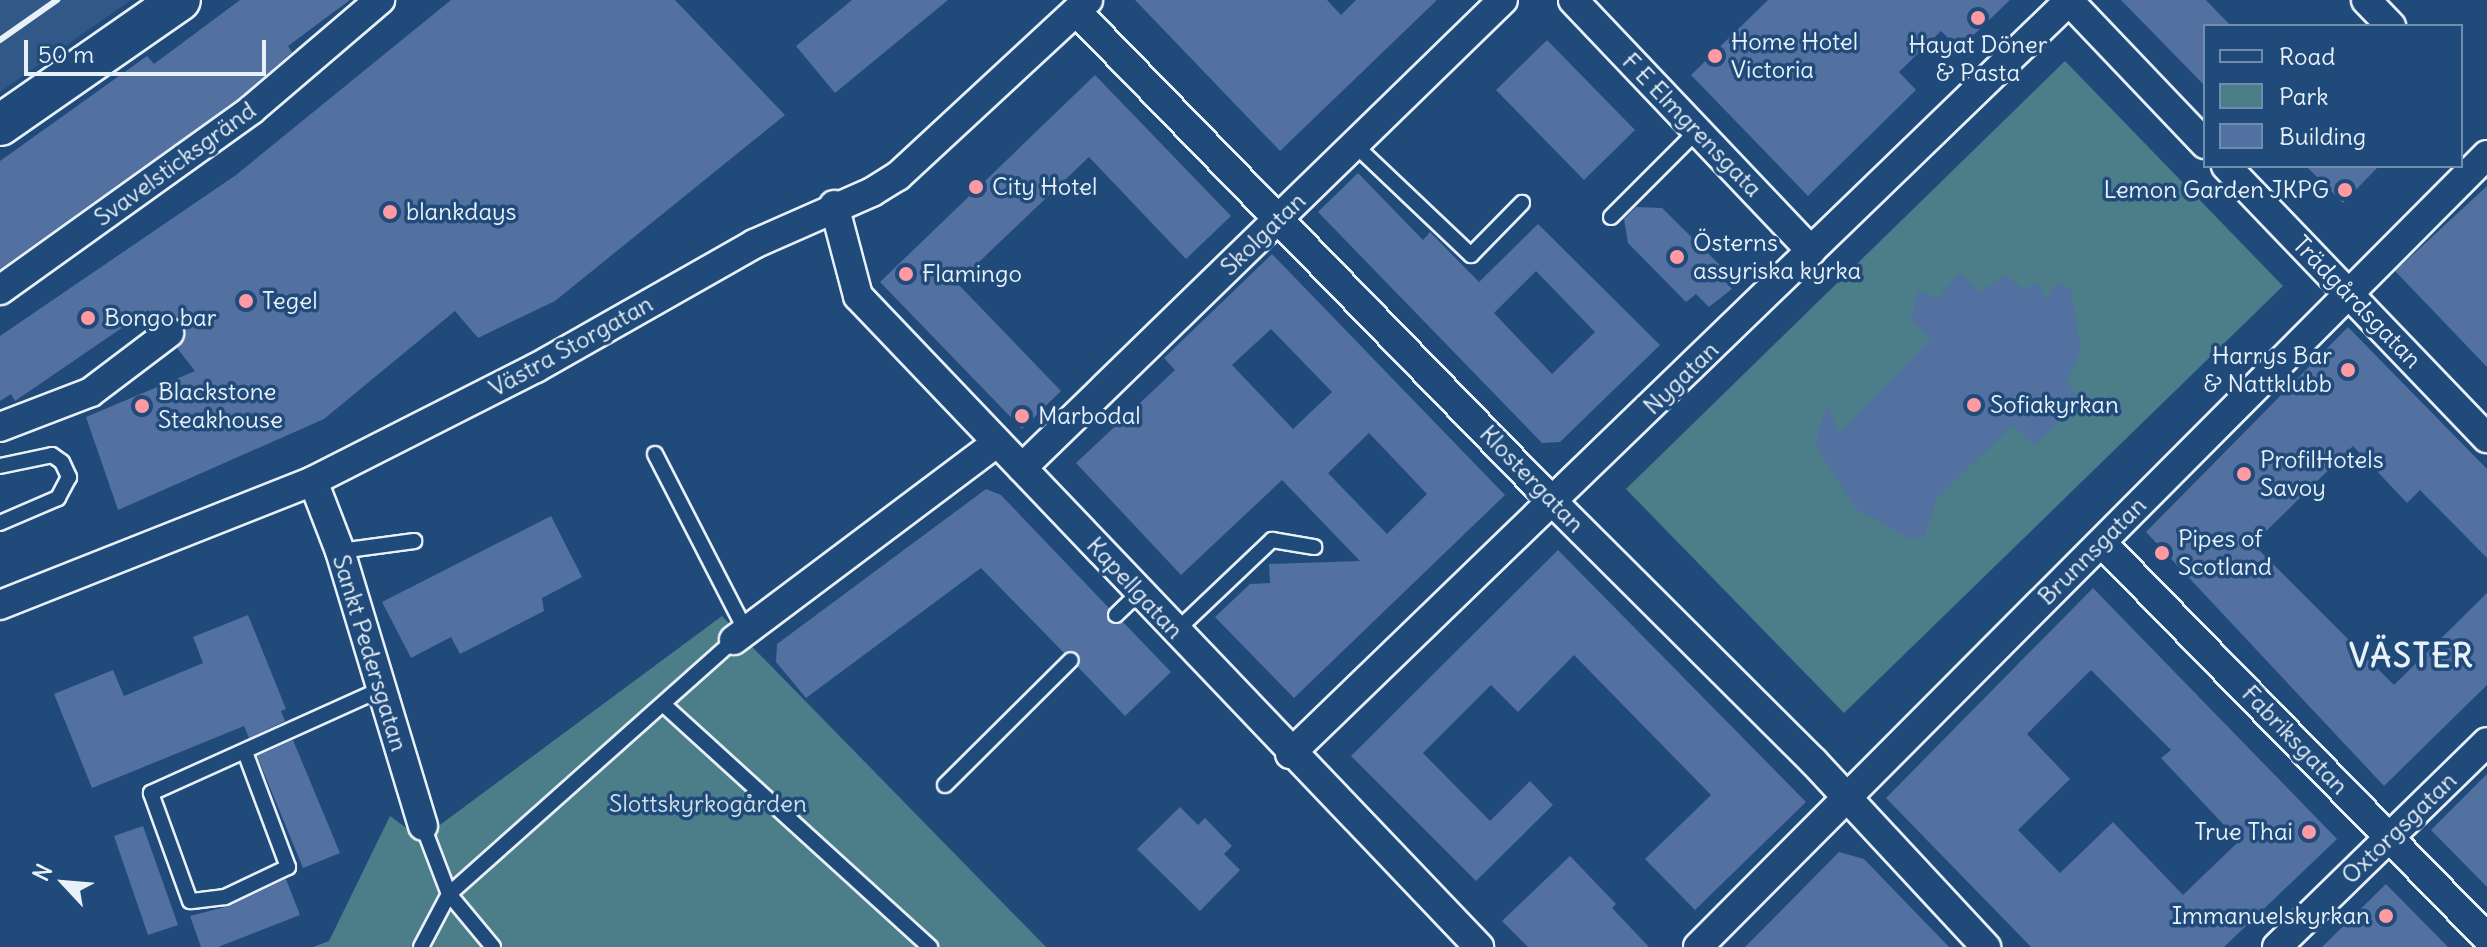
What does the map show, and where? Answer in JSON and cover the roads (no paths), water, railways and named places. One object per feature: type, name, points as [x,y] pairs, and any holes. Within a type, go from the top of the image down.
[{"type":"street","points":[[0,125],[180,0]]},
{"type":"street","name":"Svavelsticksgränd","points":[[0,290],[251,110],[380,0]]},
{"type":"street","name":"Skolgatan","points":[[1022,468],[1503,0]]},
{"type":"street","name":"F E Elmgrensgata","points":[[1573,0],[1811,251]]},
{"type":"street","points":[[2069,0],[2203,142]]},
{"type":"street","name":"Nygatan","points":[[1290,754],[2069,0]]},
{"type":"street","points":[[2366,0],[2389,24]]},
{"type":"street","name":"Västra Storgatan","points":[[0,605],[313,481],[536,368],[754,244],[898,176],[1083,6]]},
{"type":"street","name":"Klostergatan","points":[[1083,6],[1553,502],[1986,947]]},
{"type":"street","name":"Brunnsgatan","points":[[1698,947],[2487,155]]},
{"type":"street","name":"Trädgårdsgatan","points":[[2228,168],[2487,438]]},
{"type":"street","name":"Kapellgatan","points":[[834,205],[858,296],[1290,754],[1479,947]]},
{"type":"street","points":[[0,427],[91,392],[169,333]]},
{"type":"street","points":[[740,636],[996,443]]},
{"type":"street","name":"Sankt Pedersgatan","points":[[313,481],[340,551],[423,826]]},
{"type":"street","name":"Fabriksgatan","points":[[2102,543],[2487,938]]},
{"type":"street","name":"Oxtorgsgatan","points":[[2277,947],[2487,742]]},
{"type":"lane","points":[[1611,217],[1697,131]]},
{"type":"lane","points":[[1355,145],[1471,255],[1522,203]]},
{"type":"lane","points":[[421,947],[449,894],[740,636],[655,454]]},
{"type":"lane","points":[[0,466],[52,455],[62,462],[69,477],[58,498],[0,523]]},
{"type":"lane","points":[[1175,632],[1272,540],[1314,547]]},
{"type":"lane","points":[[340,551],[414,541]]},
{"type":"lane","points":[[1116,615],[1139,593]]},
{"type":"lane","points":[[945,785],[1071,660]]},
{"type":"lane","points":[[245,752],[288,867],[225,897],[190,901],[151,793],[381,689]]},
{"type":"lane","points":[[664,705],[930,947]]},
{"type":"lane","points":[[423,826],[449,894],[493,947]]},
{"type":"railway","points":[[0,40],[57,0]]},
{"type":"place","name":"Hayat Döner & Pasta","points":[[1978,18]]},
{"type":"place","name":"Home Hotel Victoria","points":[[1715,56]]},
{"type":"place","name":"City Hotel","points":[[976,187]]},
{"type":"place","name":"Lemon Garden JKPG","points":[[2345,190]]},
{"type":"place","name":"blankdays","points":[[390,212]]},
{"type":"place","name":"Österns assyriska kyrka","points":[[1677,257]]},
{"type":"place","name":"Flamingo","points":[[906,274]]},
{"type":"place","name":"Tegel","points":[[246,301]]},
{"type":"place","name":"Bongo bar","points":[[88,318]]},
{"type":"place","name":"Harrys Bar & Nattklubb","points":[[2348,370]]},
{"type":"place","name":"Sofiakyrkan","points":[[1974,405]]},
{"type":"place","name":"Blackstone Steakhouse","points":[[142,406]]},
{"type":"place","name":"Marbodal","points":[[1022,416]]},
{"type":"place","name":"ProfilHotels Savoy","points":[[2244,474]]},
{"type":"place","name":"Pipes of Scotland","points":[[2162,553]]},
{"type":"place","name":"True Thai","points":[[2309,832]]},
{"type":"place","name":"Immanuelskyrkan","points":[[2386,916]]},
{"type":"district","name":"VÄSTER","points":[[2412,656]]},
{"type":"park label","name":"Slottskyrkogården","points":[[708,804]]}]
